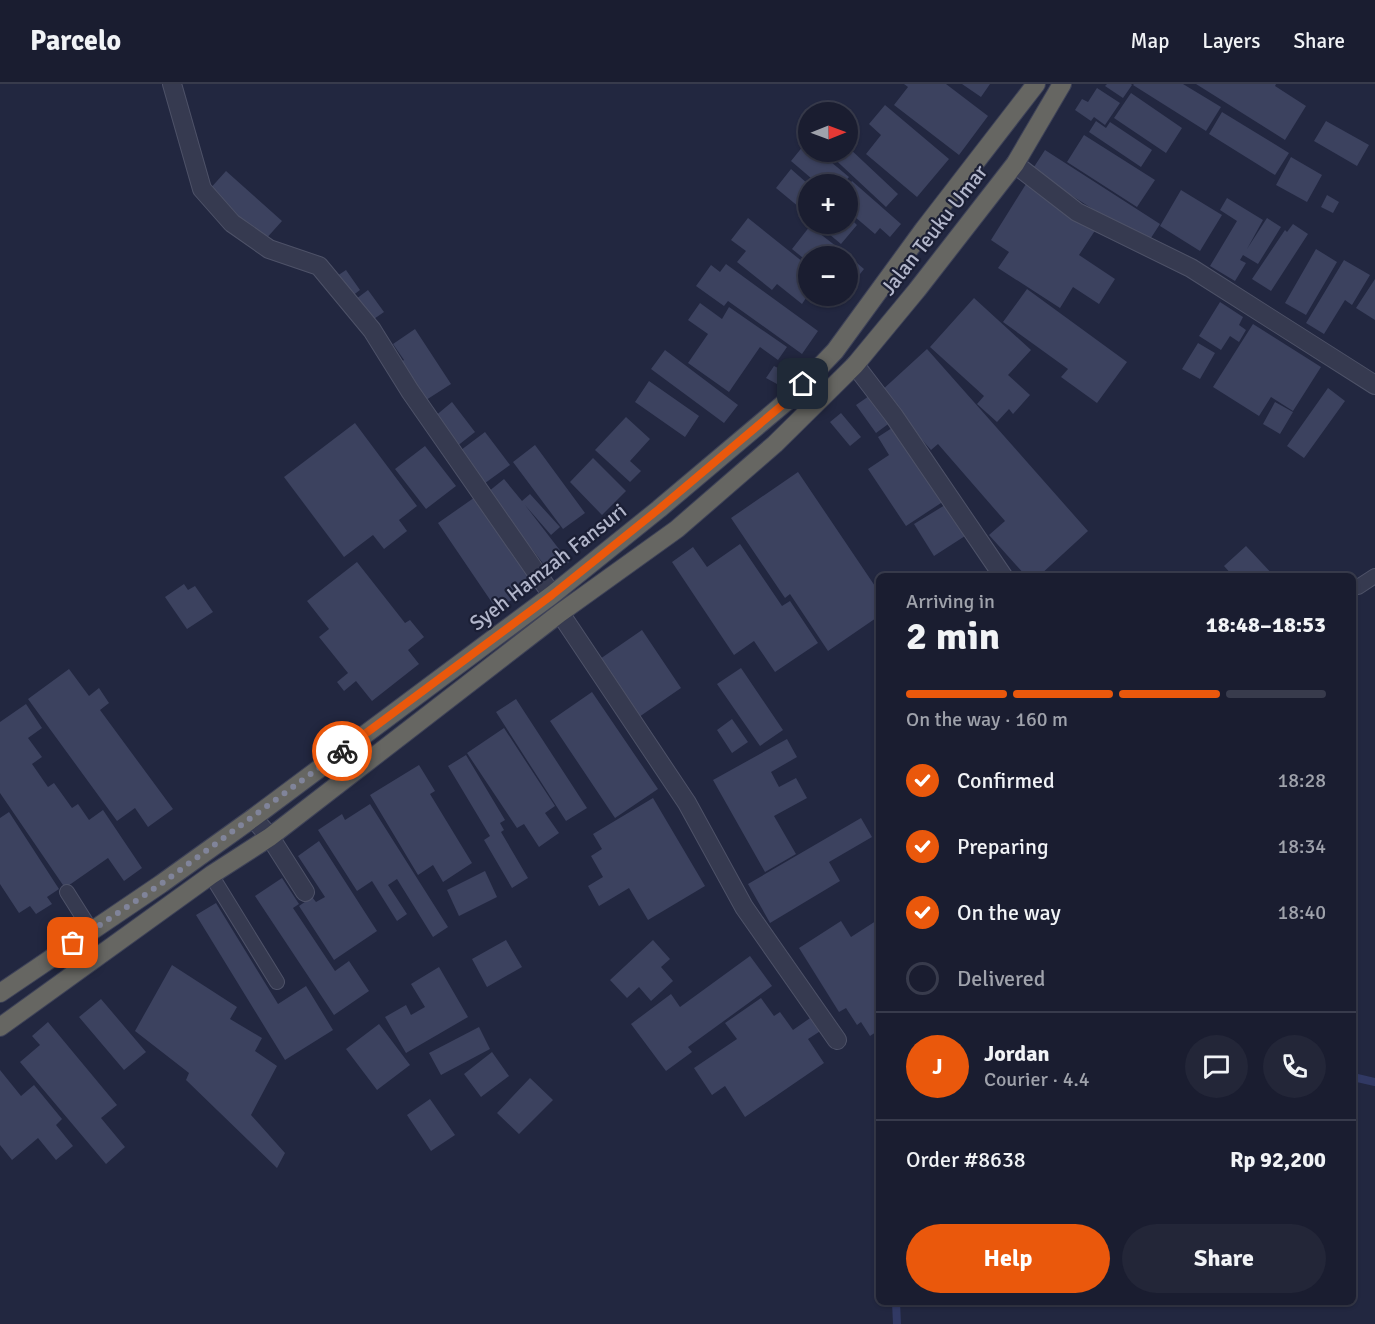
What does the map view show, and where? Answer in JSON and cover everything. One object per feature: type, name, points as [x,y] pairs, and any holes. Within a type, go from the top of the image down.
[{"type":"highway","name":"Syeh Hamzah Fansuri","points":[[0,993],[161,884],[253,818],[552,595],[787,401],[835,351],[924,229],[1036,84]]},
{"type":"highway","name":"Jalan Teuku Umar","points":[[0,1027],[211,875],[270,837],[560,613],[677,529],[775,444],[855,365],[917,290],[1015,164],[1062,84]]},
{"type":"street","points":[[172,84],[202,189],[232,223],[269,249],[319,266],[372,330],[410,391],[552,595]]},
{"type":"street","points":[[1015,164],[1077,212],[1191,268],[1375,385]]},
{"type":"street","points":[[855,365],[894,416],[1001,573]]},
{"type":"street","points":[[560,613],[687,803],[744,907],[837,1040]]},
{"type":"street","points":[[253,818],[270,837],[305,892]]},
{"type":"lane","points":[[1356,587],[1375,576]]},
{"type":"lane","points":[[211,875],[277,982]]},
{"type":"lane","points":[[67,892],[91,930]]},
{"type":"building","points":[[904,84],[946,84],[988,116],[959,155],[894,105],[908,87]]},
{"type":"building","points":[[962,84],[990,84],[981,97]]},
{"type":"building","points":[[1107,84],[1132,85],[1123,98],[1105,86]]},
{"type":"building","points":[[1134,84],[1183,84],[1221,107],[1206,131]]},
{"type":"building","points":[[1196,84],[1276,84],[1275,86],[1306,106],[1285,140]]},
{"type":"building","points":[[1097,88],[1120,103],[1105,125],[1094,117],[1091,121],[1075,110],[1082,99],[1088,102]]},
{"type":"building","points":[[1131,93],[1182,128],[1166,153],[1114,118]]},
{"type":"building","points":[[885,105],[949,159],[917,197],[866,154],[881,135],[869,124]]},
{"type":"building","points":[[1222,112],[1289,153],[1275,175],[1209,134]]},
{"type":"building","points":[[1096,121],[1106,128],[1110,122],[1152,150],[1141,167],[1089,132]]},
{"type":"building","points":[[1326,121],[1369,145],[1357,166],[1314,141]]},
{"type":"building","points":[[1084,135],[1155,180],[1137,207],[1067,162]]},
{"type":"building","points":[[1045,150],[1160,224],[1147,244],[1032,170]]},
{"type":"building","points":[[798,152],[798,162],[831,162],[845,174],[806,174],[791,161]]},
{"type":"building","points":[[858,156],[898,194],[886,207],[858,181],[858,174],[851,174],[838,162],[858,162]]},
{"type":"building","points":[[1291,157],[1322,175],[1307,202],[1276,185]]},
{"type":"building","points":[[791,169],[798,175],[798,206],[776,188]]},
{"type":"building","points":[[226,171],[282,221],[264,241],[208,191]]},
{"type":"building","points":[[1026,184],[1096,229],[1079,255],[1115,279],[1099,304],[1073,287],[1060,308],[998,268],[1009,252],[991,240]]},
{"type":"building","points":[[858,186],[901,224],[890,237],[880,228],[875,234],[858,220]]},
{"type":"building","points":[[1181,190],[1222,215],[1200,251],[1160,226]]},
{"type":"building","points":[[1327,195],[1339,202],[1333,213],[1321,207]]},
{"type":"building","points":[[1227,198],[1263,220],[1247,249],[1267,218],[1281,227],[1258,264],[1243,255],[1240,260],[1246,263],[1235,281],[1210,266],[1237,221],[1220,210]]},
{"type":"building","points":[[748,218],[798,258],[798,301],[777,284],[772,290],[737,262],[746,251],[731,240]]},
{"type":"building","points":[[1293,224],[1308,234],[1271,291],[1252,279],[1285,230],[1287,232]]},
{"type":"building","points":[[804,234],[820,234],[836,246],[798,246],[798,254],[792,249]]},
{"type":"building","points":[[829,234],[849,234],[841,244]]},
{"type":"building","points":[[1316,249],[1337,262],[1306,315],[1285,303]]},
{"type":"building","points":[[1344,260],[1370,275],[1352,305],[1345,300],[1324,334],[1306,323]]},
{"type":"building","points":[[726,264],[818,331],[802,354],[728,301],[724,306],[696,286],[711,265],[720,272]]},
{"type":"building","points":[[858,264],[864,269],[858,276]]},
{"type":"building","points":[[346,270],[360,290],[348,299],[334,278]]},
{"type":"building","points":[[1375,279],[1375,320],[1356,308]]},
{"type":"building","points":[[1027,289],[1127,362],[1097,403],[1061,377],[1068,369],[1003,322]]},
{"type":"building","points":[[368,290],[384,312],[371,321],[356,299]]},
{"type":"building","points":[[974,298],[1031,350],[1008,375],[1030,395],[1013,414],[1009,409],[997,422],[977,404],[984,396],[930,347]]},
{"type":"building","points":[[1220,302],[1243,317],[1239,325],[1246,330],[1239,342],[1230,336],[1221,350],[1199,336]]},
{"type":"building","points":[[700,303],[722,319],[729,307],[787,347],[778,360],[760,347],[729,392],[688,363],[708,334],[688,320]]},
{"type":"building","points":[[1253,324],[1321,367],[1293,411],[1271,397],[1259,416],[1213,387]]},
{"type":"building","points":[[415,329],[451,384],[423,402],[398,364],[404,360],[393,344]]},
{"type":"building","points":[[1198,343],[1215,353],[1200,379],[1182,369]]},
{"type":"building","points":[[927,349],[1088,531],[1042,573],[1023,573],[989,535],[1005,521],[938,444],[931,450],[880,392]]},
{"type":"building","points":[[665,350],[738,405],[724,423],[651,369]]},
{"type":"building","points":[[774,366],[784,371],[777,384],[766,378]]},
{"type":"building","points":[[649,381],[699,416],[685,437],[635,402]]},
{"type":"building","points":[[1328,388],[1345,401],[1304,458],[1287,446]]},
{"type":"building","points":[[872,394],[891,422],[876,433],[856,405]]},
{"type":"building","points":[[452,402],[475,432],[456,447],[434,417]]},
{"type":"building","points":[[1275,402],[1293,412],[1280,434],[1263,424]]},
{"type":"building","points":[[841,413],[861,437],[850,446],[830,422]]},
{"type":"building","points":[[626,417],[650,439],[630,461],[641,471],[630,482],[595,450]]},
{"type":"building","points":[[355,423],[417,506],[399,520],[407,531],[384,549],[373,535],[344,557],[284,477]]},
{"type":"building","points":[[895,426],[944,501],[906,526],[868,469],[889,455],[878,437]]},
{"type":"building","points":[[485,432],[510,465],[481,486],[457,453]]},
{"type":"building","points":[[535,445],[585,513],[563,529],[513,462]]},
{"type":"building","points":[[425,446],[456,486],[426,509],[395,469]]},
{"type":"building","points":[[593,458],[626,491],[602,515],[570,482]]},
{"type":"building","points":[[798,472],[876,588],[876,618],[828,651],[790,594],[785,598],[731,518]]},
{"type":"building","points":[[504,479],[522,501],[530,494],[560,527],[551,535],[525,505],[569,562],[552,575],[488,492]]},
{"type":"building","points":[[478,495],[538,582],[497,610],[438,523]]},
{"type":"building","points":[[945,505],[965,536],[934,556],[914,524]]},
{"type":"building","points":[[740,544],[782,606],[790,601],[818,643],[775,672],[754,641],[734,655],[672,562],[693,547],[707,567]]},
{"type":"building","points":[[1246,546],[1271,573],[1230,573],[1224,566]]},
{"type":"building","points":[[357,562],[405,623],[410,620],[424,637],[408,650],[419,664],[372,701],[356,681],[344,691],[337,682],[348,673],[319,637],[329,629],[307,601]]},
{"type":"building","points":[[184,584],[188,590],[195,586],[213,612],[187,629],[165,597]]},
{"type":"building","points":[[642,630],[681,688],[639,717],[600,659]]},
{"type":"building","points":[[741,668],[783,730],[760,746],[717,684]]},
{"type":"building","points":[[69,669],[89,696],[99,688],[109,703],[100,710],[173,809],[148,827],[135,808],[117,821],[28,699]]},
{"type":"building","points":[[592,692],[658,789],[615,818],[550,721]]},
{"type":"building","points":[[516,699],[587,808],[566,821],[496,712]]},
{"type":"building","points":[[26,704],[42,728],[28,738],[42,757],[32,764],[48,787],[54,783],[72,808],[78,804],[89,820],[103,810],[142,868],[124,881],[108,858],[65,888],[0,793],[0,722]]},
{"type":"building","points":[[732,719],[748,742],[732,753],[717,730]]},
{"type":"building","points":[[504,728],[555,806],[545,813],[559,833],[539,847],[524,824],[517,828],[467,753]]},
{"type":"building","points":[[787,739],[797,757],[771,772],[779,787],[796,778],[807,798],[774,816],[796,854],[765,872],[713,780]]},
{"type":"building","points":[[466,755],[505,820],[500,823],[504,830],[501,832],[528,878],[512,888],[484,840],[490,836],[448,766]]},
{"type":"building","points":[[419,765],[435,791],[430,794],[472,863],[443,882],[433,865],[418,875],[370,795]]},
{"type":"building","points":[[653,798],[705,886],[648,920],[629,888],[599,906],[588,886],[603,877],[591,856],[602,849],[593,834]]},
{"type":"building","points":[[370,804],[448,927],[433,937],[397,879],[388,885],[407,914],[397,921],[372,881],[357,891],[318,830],[342,814],[345,820]]},
{"type":"building","points":[[9,812],[59,889],[47,897],[52,904],[36,914],[30,906],[19,913],[0,884],[0,818]]},
{"type":"building","points":[[861,818],[872,837],[829,862],[840,881],[770,923],[748,884]]},
{"type":"building","points":[[319,841],[377,931],[334,960],[299,906],[312,897],[316,902],[325,897],[298,856]]},
{"type":"building","points":[[485,871],[497,897],[459,916],[447,890]]},
{"type":"building","points":[[282,878],[299,904],[293,908],[335,971],[349,961],[369,991],[334,1015],[255,896]]},
{"type":"building","points":[[216,903],[278,1004],[306,986],[333,1030],[285,1060],[196,915]]},
{"type":"building","points":[[841,921],[851,937],[876,921],[876,1032],[870,1036],[861,1022],[857,1025],[846,1008],[839,1012],[799,948]]},
{"type":"building","points":[[506,940],[522,967],[487,987],[472,959]]},
{"type":"building","points":[[653,940],[670,959],[661,967],[673,981],[651,1001],[639,987],[627,998],[610,980]]},
{"type":"building","points":[[750,956],[772,986],[688,1047],[692,1052],[666,1071],[631,1024],[671,994],[680,1007]]},
{"type":"building","points":[[172,965],[237,1007],[230,1019],[262,1038],[255,1051],[277,1066],[251,1115],[285,1153],[277,1168],[186,1080],[189,1073],[135,1031]]},
{"type":"building","points":[[439,967],[468,1017],[406,1053],[385,1017],[406,1005],[411,1015],[425,1007],[411,984]]},
{"type":"building","points":[[761,998],[774,1016],[780,1012],[793,1030],[813,1016],[822,1030],[808,1039],[824,1063],[745,1117],[725,1086],[712,1095],[694,1068],[737,1039],[725,1023]]},
{"type":"building","points":[[101,999],[146,1052],[124,1070],[79,1017]]},
{"type":"building","points":[[48,1022],[117,1105],[101,1118],[125,1147],[106,1164],[20,1062],[40,1045],[32,1036]]},
{"type":"building","points":[[379,1024],[410,1065],[377,1090],[346,1049]]},
{"type":"building","points":[[479,1027],[490,1049],[441,1075],[429,1053]]},
{"type":"building","points":[[492,1052],[509,1076],[481,1097],[464,1074]]},
{"type":"building","points":[[0,1070],[21,1096],[34,1085],[62,1119],[56,1125],[73,1146],[56,1160],[38,1138],[12,1160],[0,1145]]},
{"type":"building","points":[[530,1078],[553,1100],[519,1134],[497,1113]]},
{"type":"building","points":[[430,1099],[455,1135],[431,1151],[407,1115]]},
{"type":"waterway","points":[[1356,1078],[1375,1082]]},
{"type":"waterway","points":[[896,1305],[897,1324]]},
{"type":"way so far","points":[[73,943],[161,884],[342,751]]},
{"type":"route","points":[[342,751],[552,595],[659,509],[787,401],[803,384]]}]
